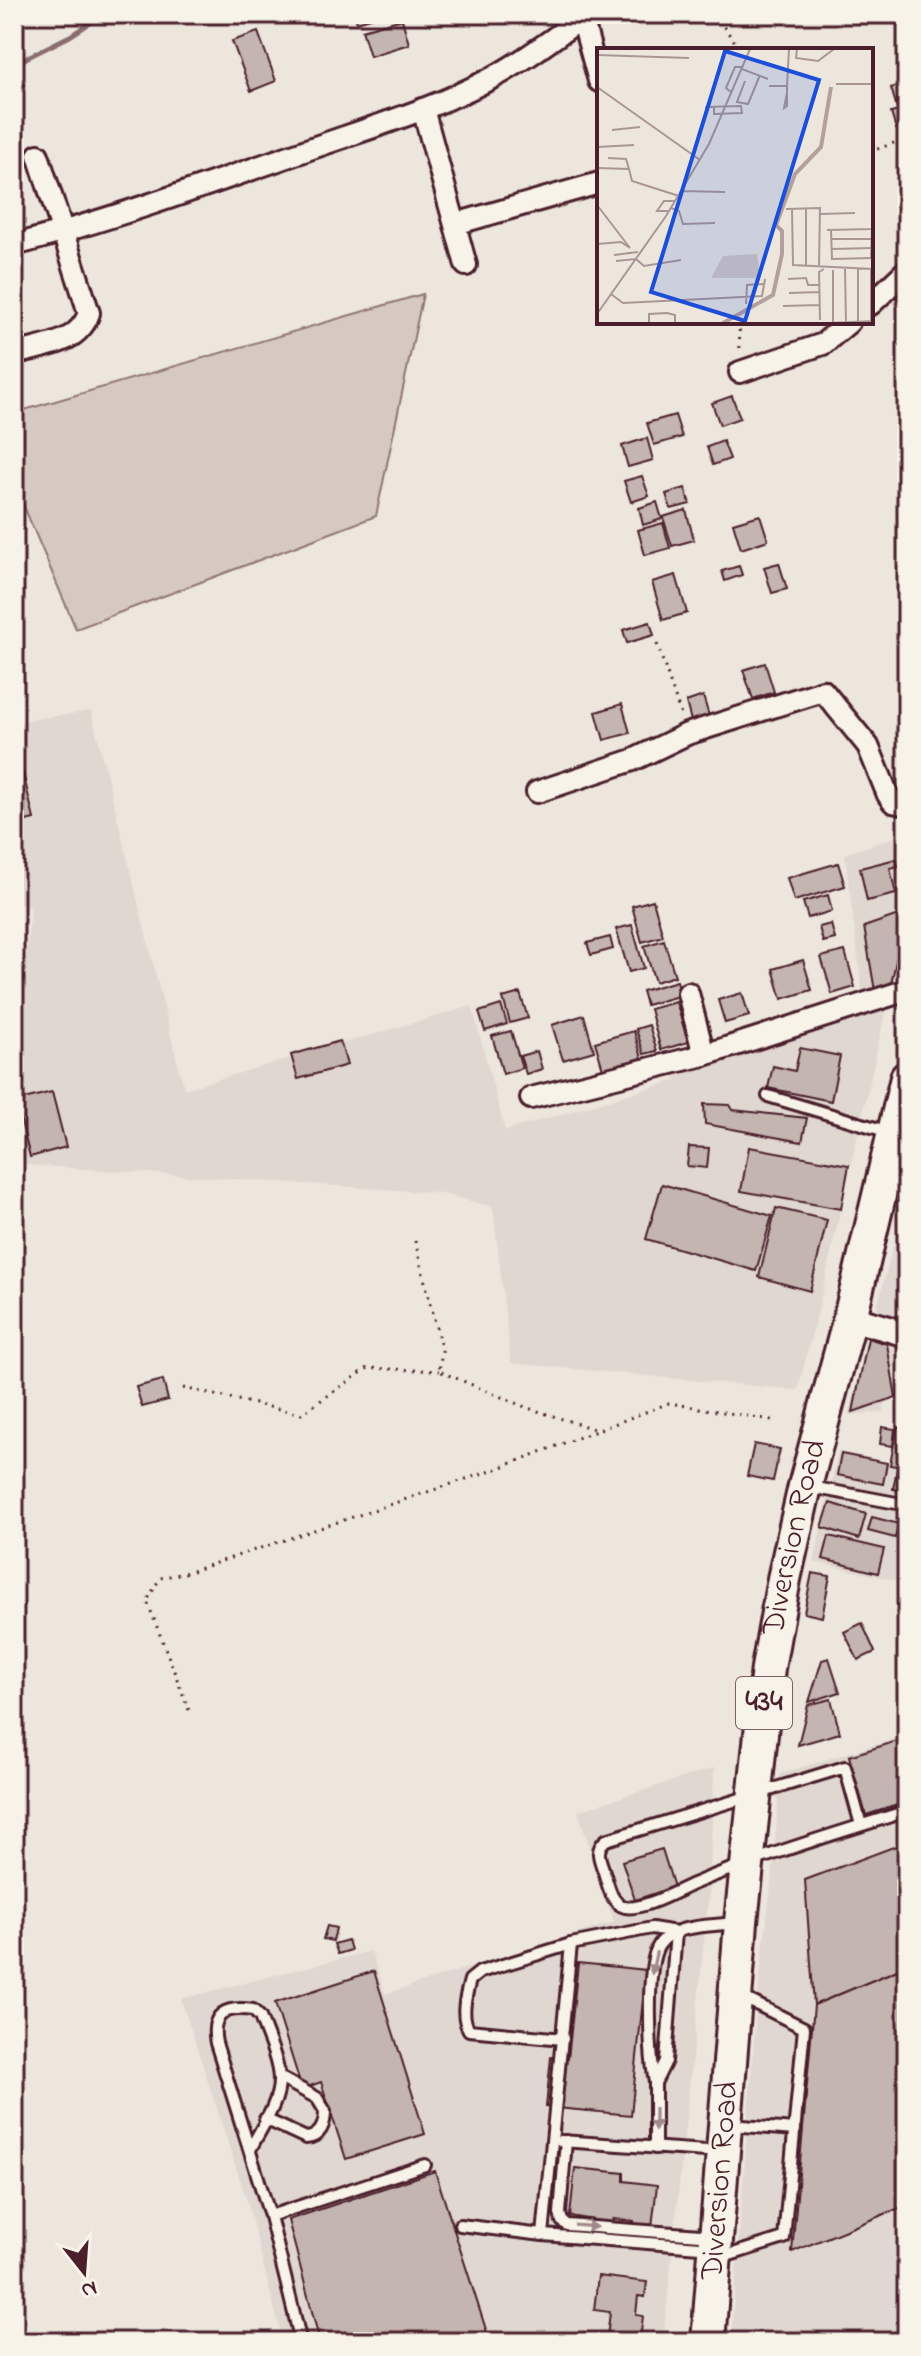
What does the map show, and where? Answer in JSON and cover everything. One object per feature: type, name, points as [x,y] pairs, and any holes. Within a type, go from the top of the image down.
[{"type":"highway","name":"Diversion Road","points":[[708,2342],[741,1922],[768,1668],[805,1486],[850,1318],[907,1078]]},
{"type":"street","points":[[14,245],[63,232],[423,109],[510,68],[587,16],[597,70]]},
{"type":"street","points":[[423,109],[466,265]]},
{"type":"street","points":[[14,354],[73,337],[84,327],[89,313],[38,155]]},
{"type":"street","points":[[455,224],[597,184]]},
{"type":"street","points":[[873,302],[907,270]]},
{"type":"street","points":[[740,372],[823,344],[847,324]]},
{"type":"street","points":[[537,792],[633,760],[687,734],[823,691],[868,746],[893,802],[907,805]]},
{"type":"street","points":[[531,1098],[704,1055],[907,990]]},
{"type":"street","points":[[688,993],[704,1055]]},
{"type":"street","points":[[850,1318],[907,1334]]},
{"type":"lane","points":[[768,1096],[894,1133]]},
{"type":"lane","points":[[805,1486],[907,1505]]},
{"type":"lane","points":[[861,1825],[845,1767],[606,1840],[597,1853],[612,1897],[619,1906],[629,1909],[749,1861],[907,1811]]},
{"type":"lane","points":[[563,2039],[469,2030],[464,2023],[470,1980],[480,1972],[571,1944],[652,1928],[676,1932],[741,1922]]},
{"type":"lane","points":[[655,2148],[655,2083],[651,2060],[652,1965],[659,1944],[676,1932]]},
{"type":"lane","points":[[655,2083],[666,2061],[676,1932]]},
{"type":"lane","points":[[543,2235],[571,1944]]},
{"type":"lane","points":[[460,2225],[543,2235],[715,2248],[784,2238],[804,2028],[735,1994]]},
{"type":"lane","points":[[250,2150],[278,2091],[279,2077],[260,2017],[253,2010],[238,2008],[223,2013],[215,2021],[214,2032],[270,2216],[301,2342]]},
{"type":"lane","points":[[265,2119],[306,2138],[313,2137],[323,2127],[325,2111],[317,2098],[279,2077]]},
{"type":"lane","points":[[554,2140],[655,2148],[795,2130]]},
{"type":"lane","points":[[566,2141],[560,2213],[567,2225],[715,2248]]},
{"type":"lane","points":[[270,2216],[425,2165]]},
{"type":"path","points":[[714,14],[740,48]]},
{"type":"path","points":[[873,151],[907,138]]},
{"type":"path","points":[[739,324],[740,372]]},
{"type":"path","points":[[657,644],[687,734]]},
{"type":"path","points":[[415,1241],[442,1351],[439,1371]]},
{"type":"path","points":[[183,1388],[301,1414],[368,1368],[439,1371],[525,1407],[597,1430]]},
{"type":"path","points":[[189,1710],[147,1601],[160,1578],[189,1572],[469,1478],[669,1403],[777,1421]]},
{"type":"shaded area","points":[[423,294],[376,516],[76,629],[14,483],[14,413]]},
{"type":"shaded area","points":[[91,711],[184,1089],[472,1006],[505,1131],[676,1080],[672,1068],[864,1004],[845,854],[907,833],[907,916],[798,1390],[511,1363],[493,1207],[440,1193],[14,1164],[14,1077],[31,907],[14,903],[14,722]]},
{"type":"shaded area","points":[[907,1193],[907,1323],[883,1412],[849,1415]]},
{"type":"shaded area","points":[[838,1451],[907,1467],[907,1583],[814,1562]]},
{"type":"shaded area","points":[[907,1735],[907,2342],[731,2342],[757,2000],[773,1870],[780,1774]]},
{"type":"shaded area","points":[[714,1768],[709,1893],[663,2342],[283,2342],[247,2201],[181,1999],[371,1951],[385,1994],[614,1922],[578,1811]]},
{"type":"building","points":[[354,14],[384,14],[357,22]]},
{"type":"building","points":[[402,19],[409,44],[370,56],[362,30]]},
{"type":"building","points":[[258,32],[276,81],[251,91],[232,41]]},
{"type":"building","points":[[907,83],[907,108],[898,111],[891,88]]},
{"type":"building","points":[[907,109],[907,126],[896,129],[891,113]]},
{"type":"building","points":[[732,396],[740,418],[720,425],[712,403]]},
{"type":"building","points":[[675,415],[682,437],[654,445],[647,423]]},
{"type":"building","points":[[647,438],[653,460],[628,467],[622,446]]},
{"type":"building","points":[[723,441],[730,459],[713,465],[707,447]]},
{"type":"building","points":[[642,476],[649,496],[631,502],[624,481]]},
{"type":"building","points":[[685,488],[690,504],[671,509],[666,494]]},
{"type":"building","points":[[657,502],[662,519],[643,525],[639,508]]},
{"type":"building","points":[[686,510],[694,540],[672,546],[663,517]]},
{"type":"building","points":[[760,515],[768,540],[741,549],[733,523]]},
{"type":"building","points":[[663,523],[670,548],[645,555],[638,530]]},
{"type":"building","points":[[779,563],[787,589],[772,593],[764,567]]},
{"type":"building","points":[[739,566],[742,575],[725,581],[722,571]]},
{"type":"building","points":[[676,575],[687,613],[663,620],[652,582]]},
{"type":"building","points":[[650,622],[654,635],[627,643],[623,630]]},
{"type":"building","points":[[765,663],[774,692],[753,699],[743,670]]},
{"type":"building","points":[[703,696],[709,716],[691,721],[686,702]]},
{"type":"building","points":[[622,704],[630,733],[604,740],[596,712]]},
{"type":"building","points":[[23,773],[34,819],[14,824],[14,775]]},
{"type":"building","points":[[896,859],[898,866],[890,868],[896,894],[867,901],[860,868]]},
{"type":"building","points":[[838,863],[845,886],[794,901],[787,878]]},
{"type":"building","points":[[828,895],[832,911],[808,918],[803,902]]},
{"type":"building","points":[[653,900],[663,936],[642,942],[632,906]]},
{"type":"building","points":[[907,912],[891,984],[875,991],[864,927]]},
{"type":"building","points":[[831,924],[835,939],[823,942],[819,927]]},
{"type":"building","points":[[632,925],[644,968],[629,972],[616,929]]},
{"type":"building","points":[[610,937],[613,949],[591,955],[587,943]]},
{"type":"building","points":[[664,940],[675,976],[655,982],[644,946]]},
{"type":"building","points":[[845,951],[855,987],[832,994],[821,957]]},
{"type":"building","points":[[803,960],[812,990],[782,999],[773,969]]},
{"type":"building","points":[[677,981],[682,995],[646,1005],[642,991]]},
{"type":"building","points":[[520,993],[528,1018],[510,1023],[503,998]]},
{"type":"building","points":[[742,993],[749,1016],[725,1023],[718,1000]]},
{"type":"building","points":[[676,1002],[688,1042],[661,1050],[650,1009]]},
{"type":"building","points":[[501,1005],[507,1024],[485,1031],[479,1012]]},
{"type":"building","points":[[584,1015],[594,1051],[563,1060],[552,1025]]},
{"type":"building","points":[[649,1025],[657,1051],[644,1054],[636,1029]]},
{"type":"building","points":[[511,1031],[522,1068],[503,1074],[492,1036]]},
{"type":"building","points":[[634,1031],[642,1058],[603,1069],[595,1042]]},
{"type":"building","points":[[340,1041],[347,1065],[298,1079],[291,1055]]},
{"type":"building","points":[[800,1048],[840,1056],[831,1101],[768,1088],[773,1066],[795,1071]]},
{"type":"building","points":[[537,1051],[542,1069],[526,1074],[520,1056]]},
{"type":"building","points":[[52,1092],[66,1147],[30,1157],[16,1101]]},
{"type":"building","points":[[704,1104],[730,1105],[733,1110],[807,1118],[802,1142],[705,1124]]},
{"type":"building","points":[[689,1147],[709,1148],[707,1168],[687,1166]]},
{"type":"building","points":[[749,1147],[849,1165],[841,1209],[741,1191]]},
{"type":"building","points":[[662,1184],[772,1216],[756,1271],[646,1239]]},
{"type":"building","points":[[776,1208],[827,1220],[810,1291],[759,1277]]},
{"type":"building","points":[[868,1338],[887,1344],[896,1397],[853,1412]]},
{"type":"building","points":[[163,1380],[168,1400],[142,1407],[136,1387]]},
{"type":"building","points":[[882,1427],[895,1429],[893,1446],[880,1444]]},
{"type":"building","points":[[897,1427],[907,1429],[907,1468],[890,1465]]},
{"type":"building","points":[[754,1444],[780,1449],[773,1481],[747,1476]]},
{"type":"building","points":[[841,1454],[887,1463],[883,1484],[837,1475]]},
{"type":"building","points":[[897,1469],[907,1471],[907,1492],[893,1489]]},
{"type":"building","points":[[830,1503],[866,1514],[859,1539],[822,1527]]},
{"type":"building","points":[[872,1517],[899,1524],[895,1538],[868,1531]]},
{"type":"building","points":[[904,1520],[907,1521],[907,1535],[900,1533]]},
{"type":"building","points":[[829,1536],[884,1549],[878,1573],[823,1559]]},
{"type":"building","points":[[812,1573],[830,1576],[822,1617],[804,1613]]},
{"type":"building","points":[[862,1623],[875,1652],[858,1660],[844,1632]]},
{"type":"building","points":[[829,1658],[840,1692],[809,1702],[822,1660]]},
{"type":"building","points":[[831,1699],[840,1733],[798,1745],[808,1705]]},
{"type":"building","points":[[907,1738],[907,1802],[866,1815],[849,1756]]},
{"type":"building","points":[[904,1843],[907,1852],[907,1966],[814,2005],[805,1880]]},
{"type":"building","points":[[662,1849],[674,1887],[635,1900],[622,1861]]},
{"type":"building","points":[[327,1926],[336,1928],[333,1941],[323,1939]]},
{"type":"building","points":[[348,1940],[351,1950],[338,1954],[334,1944]]},
{"type":"building","points":[[578,1963],[646,1970],[631,2115],[546,2107],[551,2057],[568,2059]]},
{"type":"building","points":[[907,1966],[907,2205],[792,2252],[814,2005]]},
{"type":"building","points":[[374,1971],[425,2134],[346,2159],[321,2082],[302,2089],[275,2003]]},
{"type":"building","points":[[575,2168],[624,2173],[624,2181],[657,2185],[652,2227],[634,2225],[634,2221],[613,2219],[612,2223],[570,2216]]},
{"type":"building","points":[[435,2171],[490,2342],[320,2342],[288,2220]]},
{"type":"building","points":[[598,2276],[647,2282],[645,2297],[638,2296],[636,2315],[643,2316],[640,2340],[607,2337],[610,2312],[594,2310]]},
{"type":"waterway","points":[[14,64],[70,36],[104,14]]}]
